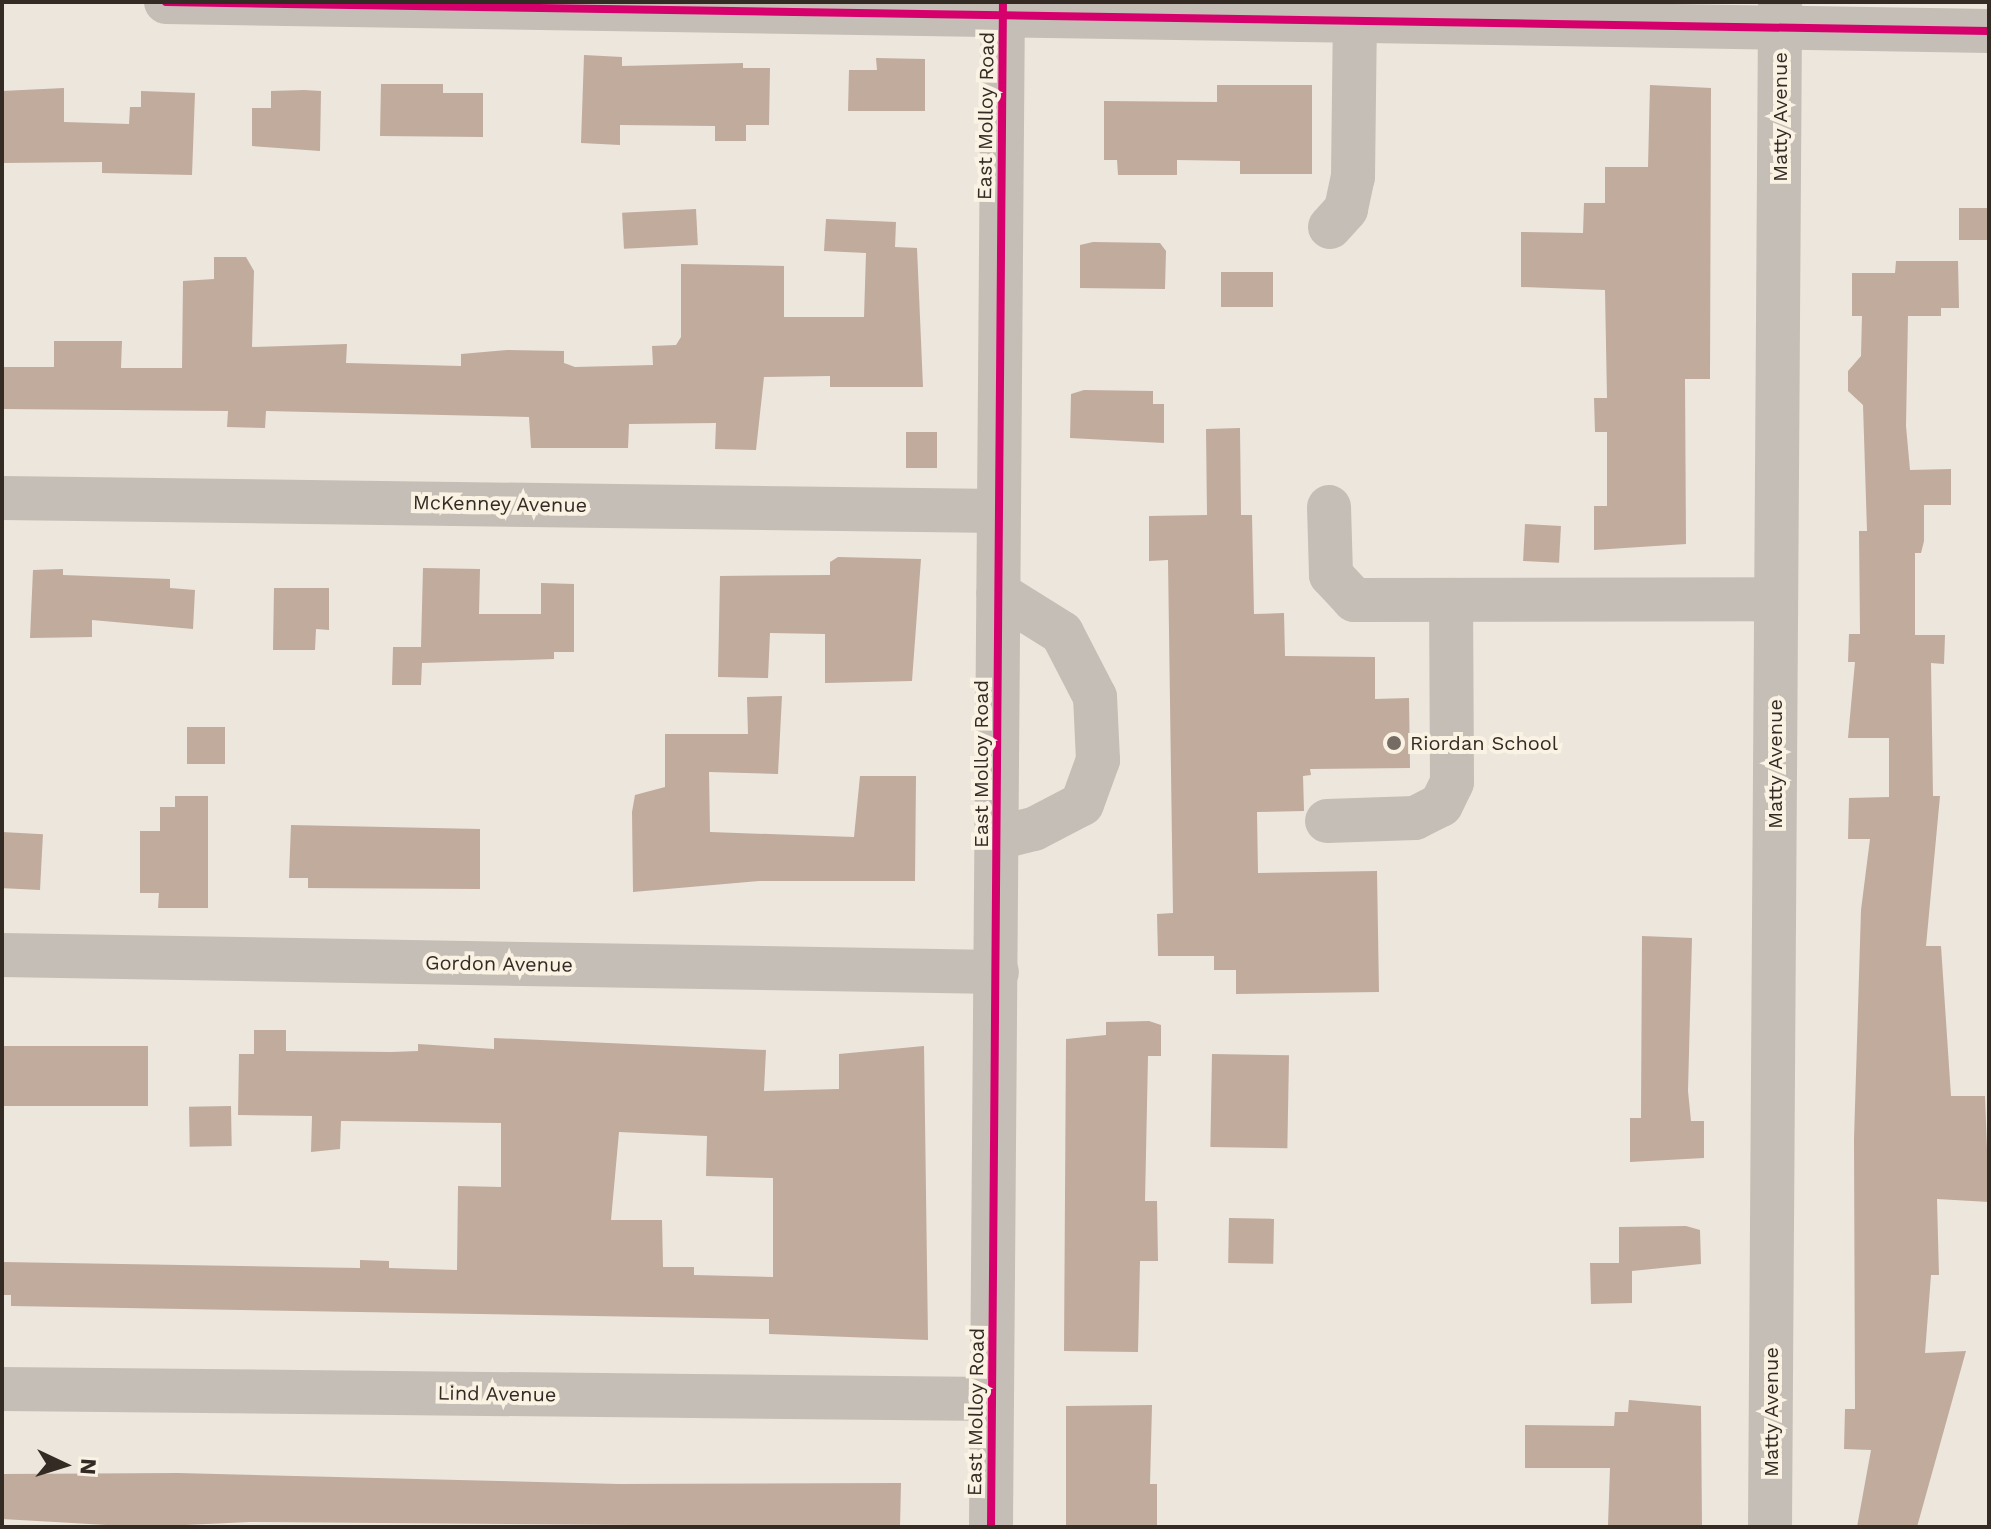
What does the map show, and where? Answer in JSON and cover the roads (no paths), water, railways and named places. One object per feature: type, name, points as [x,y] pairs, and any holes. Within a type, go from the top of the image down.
[{"type":"street","points":[[166,2],[1003,8],[1344,15],[1780,16],[1989,31]]},
{"type":"street","name":"East Molloy Road","points":[[991,1527],[1003,8]]},
{"type":"street","points":[[1330,227],[1346,209],[1353,177],[1344,15]]},
{"type":"street","name":"Matty Avenue","points":[[1770,1527],[1780,16]]},
{"type":"street","name":"McKenney Avenue","points":[[2,498],[999,511]]},
{"type":"street","points":[[1329,507],[1331,575],[1354,600],[1776,599]]},
{"type":"street","points":[[997,838],[1034,829],[1082,804],[1098,760],[1095,697],[1062,633],[998,593]]},
{"type":"street","points":[[1327,821],[1415,818],[1441,805],[1452,782],[1451,600]]},
{"type":"street","name":"Gordon Avenue","points":[[2,955],[997,972]]},
{"type":"street","name":"Lind Avenue","points":[[2,1389],[992,1399]]},
{"type":"place","name":"Riordan School","points":[[1394,743]]}]
